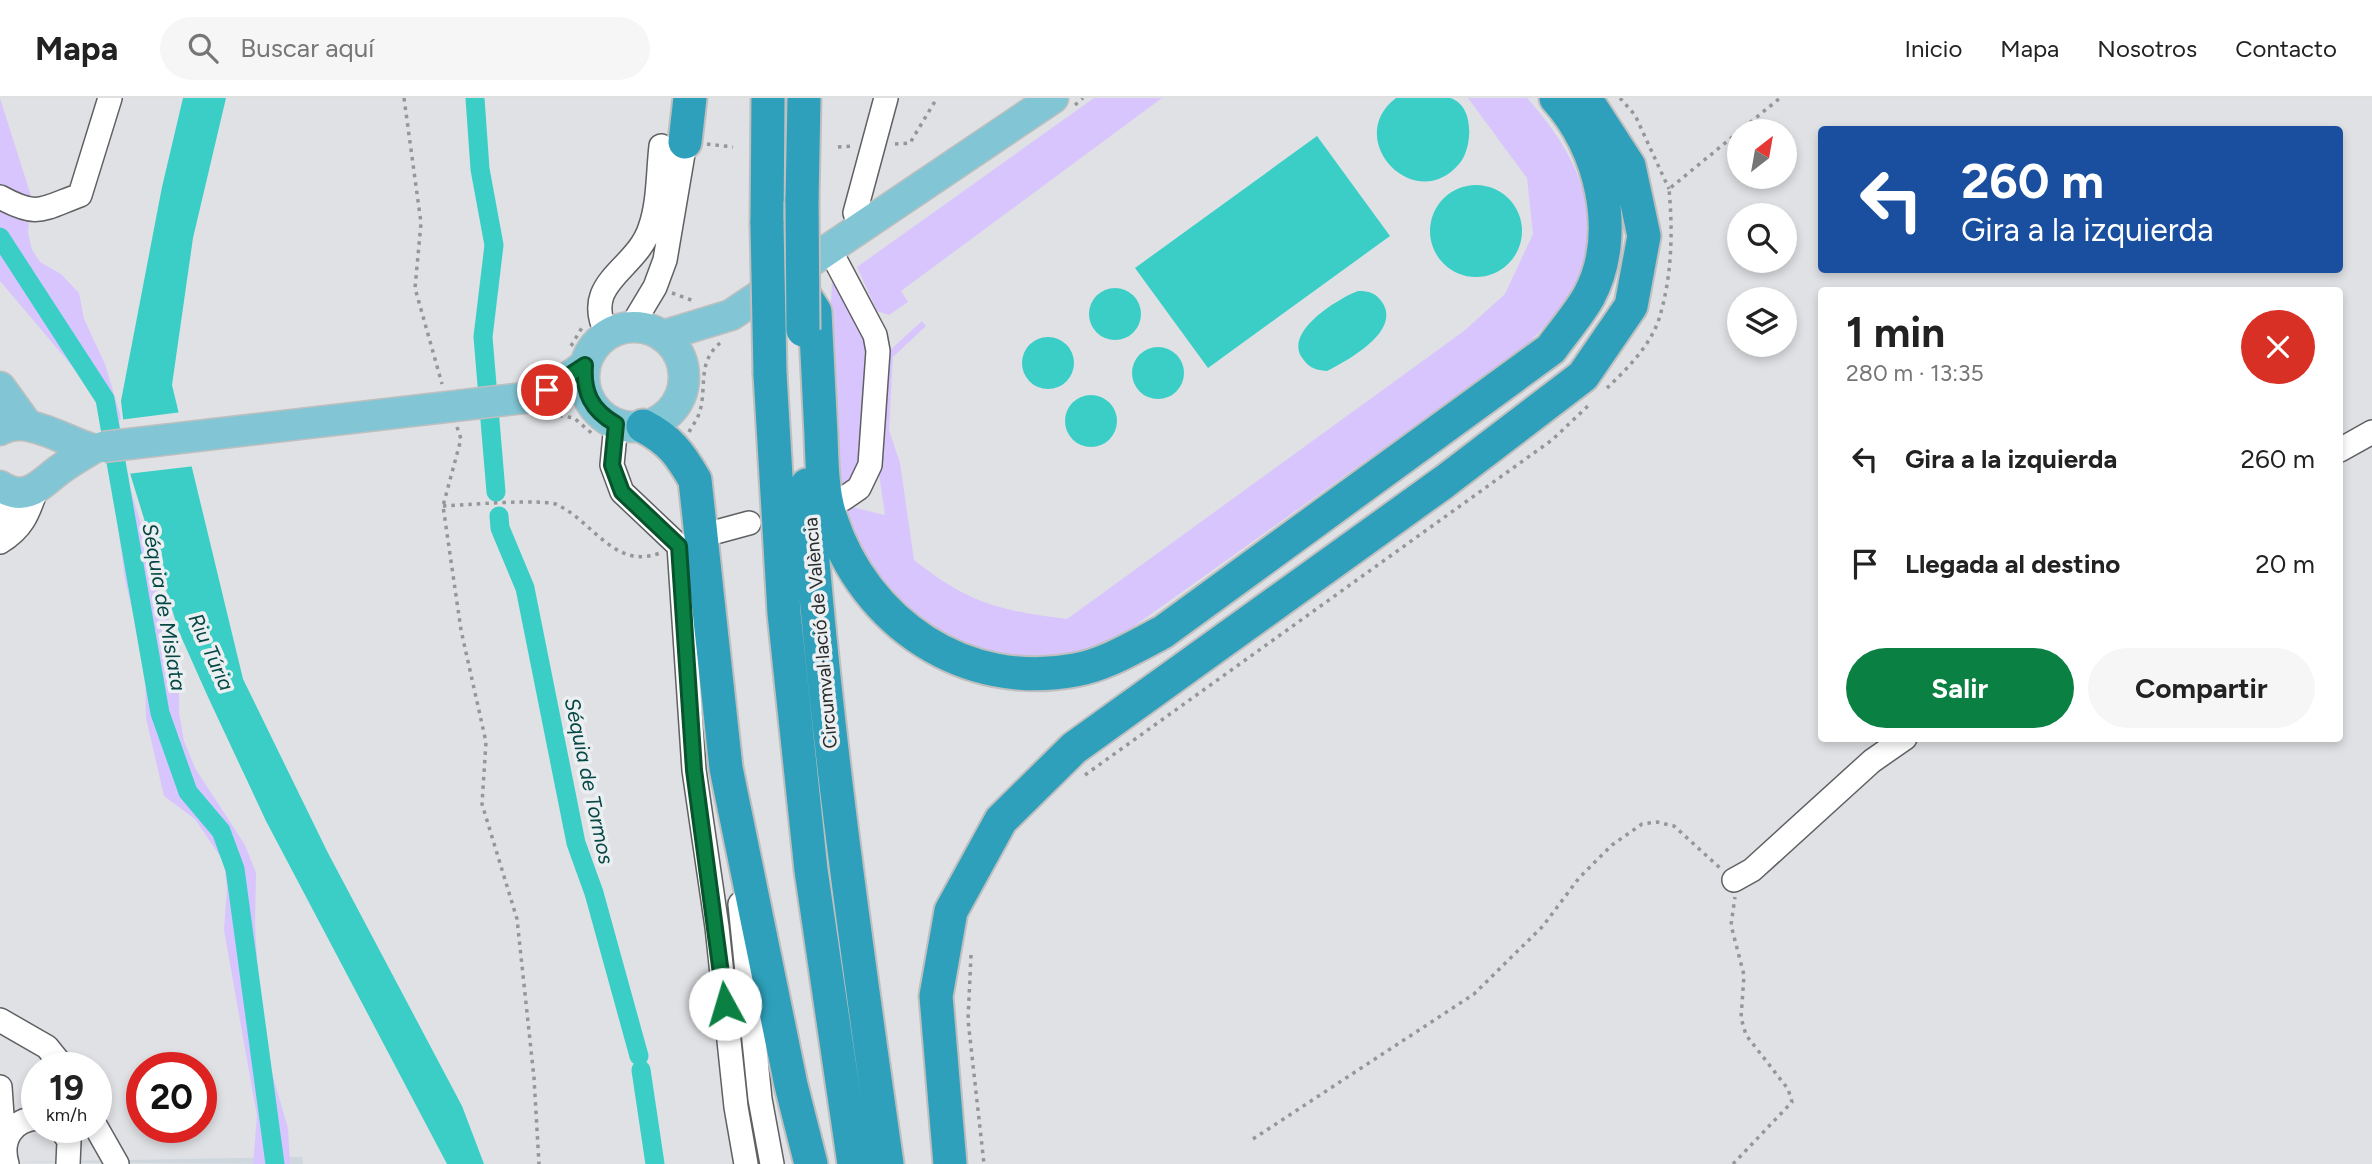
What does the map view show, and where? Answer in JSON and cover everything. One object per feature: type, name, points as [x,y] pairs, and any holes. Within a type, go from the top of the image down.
[{"type":"highway","points":[[673,144],[691,98]]},
{"type":"highway","name":"Circumval·lació de València","points":[[768,98],[770,374],[784,613],[811,870],[854,1164]]},
{"type":"highway","name":"Circumval·lació de València","points":[[804,98],[803,292],[809,331],[806,475],[815,603],[843,855],[887,1164]]},
{"type":"highway","points":[[809,331],[830,517],[849,566],[880,607],[921,640],[966,663],[1026,674],[1075,670],[1113,658],[1163,632],[1551,349],[1590,295],[1606,241],[1599,173],[1568,112],[1556,98]]},
{"type":"highway","points":[[950,1164],[936,996],[951,911],[1001,820],[1074,748],[1444,482],[1583,376],[1631,306],[1644,236],[1629,166],[1585,98]]},
{"type":"highway","points":[[618,419],[664,436],[677,449],[695,480],[690,541],[726,768],[791,1085],[811,1164]]},
{"type":"main road","points":[[533,397],[618,419],[668,414],[677,402],[684,375],[694,354],[731,315],[1053,98]]},
{"type":"main road","points":[[662,336],[731,315]]},
{"type":"main road","points":[[25,486],[97,448],[533,397],[561,383],[585,365],[597,342],[619,331],[647,329],[662,336],[681,360],[684,375]]},
{"type":"main road","points":[[585,365],[586,394],[618,419]]},
{"type":"main road","points":[[0,387],[24,429],[56,453],[25,486]]},
{"type":"main road","points":[[24,429],[97,448]]},
{"type":"street","points":[[0,197],[23,211],[38,211],[80,195],[110,98]]},
{"type":"street","points":[[862,228],[855,213],[886,98]]},
{"type":"street","points":[[673,144],[665,260],[655,287],[619,331],[598,317],[599,300],[646,238],[652,225],[673,144]]},
{"type":"street","points":[[830,250],[875,335],[878,351],[870,465],[859,488],[843,499]]},
{"type":"street","points":[[618,419],[612,465],[622,492],[690,541]]},
{"type":"street","points":[[2343,448],[2372,432]]},
{"type":"street","points":[[0,534],[25,486]]},
{"type":"street","points":[[0,542],[17,532],[28,514],[25,486]]},
{"type":"street","points":[[690,541],[750,523]]},
{"type":"street","points":[[690,541],[694,770],[717,927],[736,1107],[746,1164]]},
{"type":"street","points":[[1734,880],[1752,870],[1872,761],[1899,742]]},
{"type":"street","points":[[726,768],[760,1099],[772,1164]]},
{"type":"street","points":[[0,1020],[47,1046],[52,1052]]},
{"type":"street","points":[[1,1094],[21,1108]]},
{"type":"street","points":[[1,1094],[4,1157]]},
{"type":"street","points":[[4,1157],[15,1126],[21,1124]]},
{"type":"street","points":[[68,1164],[69,1143]]},
{"type":"street","points":[[105,1143],[117,1164]]},
{"type":"path","points":[[404,98],[421,223],[415,288],[443,387]]},
{"type":"path","points":[[873,146],[910,143],[937,98]]},
{"type":"path","points":[[1620,98],[1635,115],[1669,190]]},
{"type":"path","points":[[457,426],[461,439],[443,506],[461,630],[486,742],[482,804],[517,919],[534,1078],[539,1164]]},
{"type":"path","points":[[443,506],[556,503],[616,550],[643,559],[690,541]]},
{"type":"path","points":[[1253,1139],[1474,994],[1543,926],[1579,878],[1612,845],[1642,824],[1657,822],[1674,826],[1734,880],[1731,925],[1744,975],[1741,1018],[1746,1035],[1788,1089],[1792,1102],[1733,1164]]},
{"type":"path","points":[[979,1112],[984,1164]]},
{"type":"shaded area","points":[[0,98],[31,196],[28,233],[32,250],[40,262],[61,274],[79,293],[84,319],[105,364],[120,414],[130,487],[173,634],[179,673],[179,713],[184,741],[195,768],[245,845],[256,873],[255,923],[259,993],[271,1070],[288,1128],[290,1164],[253,1164],[257,1116],[224,930],[227,889],[224,862],[195,819],[164,796],[146,718],[145,663],[125,580],[119,534],[117,481],[101,410],[83,379],[0,281]]},
{"type":"shaded area","points":[[1094,98],[1162,98],[901,291],[908,302],[889,315],[877,311],[857,267]]},
{"type":"shaded area","points":[[1468,98],[1527,98],[1544,118],[1572,162],[1587,209],[1585,259],[1575,285],[1558,310],[1524,348],[1140,622],[1108,642],[1077,652],[1044,657],[1012,655],[980,647],[949,635],[921,618],[896,597],[874,573],[859,549],[843,505],[885,515],[877,460],[889,351],[922,321],[926,326],[893,357],[889,430],[900,463],[914,560],[952,587],[986,603],[1067,619],[1464,331],[1505,294],[1533,234],[1527,178]]},
{"type":"shaded area","points":[[832,282],[864,326],[870,347],[863,464],[843,491],[834,440],[830,387]]},
{"type":"shaded area","points":[[302,1157],[303,1164],[14,1162]]},
{"type":"water","name":"Riu Túria","points":[[183,98],[226,98],[193,238],[172,385],[243,679],[328,853],[462,1106],[484,1164],[447,1164],[266,821],[179,632],[129,470],[121,401],[162,187]]},
{"type":"water","points":[[1396,98],[1450,98],[1464,109],[1468,118],[1469,138],[1464,157],[1441,178],[1423,181],[1405,177],[1391,166],[1381,151],[1377,133],[1381,115]]},
{"type":"water","points":[[1317,136],[1390,236],[1208,368],[1135,268]]},
{"type":"water","points":[[1476,185],[1494,188],[1509,198],[1519,213],[1522,231],[1519,249],[1509,264],[1494,274],[1476,277],[1458,274],[1443,264],[1433,249],[1430,231],[1433,213],[1443,198],[1458,188]]},
{"type":"water","points":[[1115,288],[1125,290],[1133,296],[1139,304],[1139,324],[1133,332],[1125,338],[1115,340],[1105,338],[1097,332],[1091,324],[1089,314],[1091,304],[1097,296],[1105,290]]},
{"type":"water","points":[[1358,291],[1372,293],[1382,302],[1386,313],[1385,323],[1379,334],[1359,352],[1327,371],[1310,366],[1298,349],[1306,328],[1326,309]]},
{"type":"water","points":[[1048,337],[1058,339],[1066,345],[1072,353],[1072,373],[1066,381],[1058,387],[1048,389],[1038,387],[1030,381],[1024,373],[1022,363],[1024,353],[1030,345],[1038,339]]},
{"type":"water","points":[[1158,347],[1168,349],[1176,355],[1182,363],[1182,383],[1176,391],[1168,397],[1158,399],[1148,397],[1140,391],[1134,383],[1132,373],[1134,363],[1140,355],[1148,349]]},
{"type":"water","points":[[1091,395],[1101,397],[1109,403],[1115,411],[1115,431],[1109,439],[1101,445],[1091,447],[1081,445],[1073,439],[1067,431],[1065,421],[1067,411],[1073,403],[1081,397]]},
{"type":"pier","points":[[182,412],[195,466],[127,474],[119,420]]},
{"type":"waterway","name":"Séquia de Tormos","points":[[475,98],[480,169],[494,245],[483,337],[496,492]]},
{"type":"waterway","name":"Séquia de Mislata","points":[[0,237],[105,399],[160,713],[188,792],[221,831],[235,869],[275,1164]]},
{"type":"waterway","name":"Séquia de Tormos","points":[[499,516],[500,528],[525,588],[576,843],[594,893],[639,1056]]},
{"type":"waterway","name":"Séquia de Tormos","points":[[641,1070],[655,1164]]},
{"type":"route","points":[[547,390],[585,365],[586,394],[604,417],[616,424],[612,465],[622,492],[679,546],[694,770],[717,927],[725,1004]]}]
